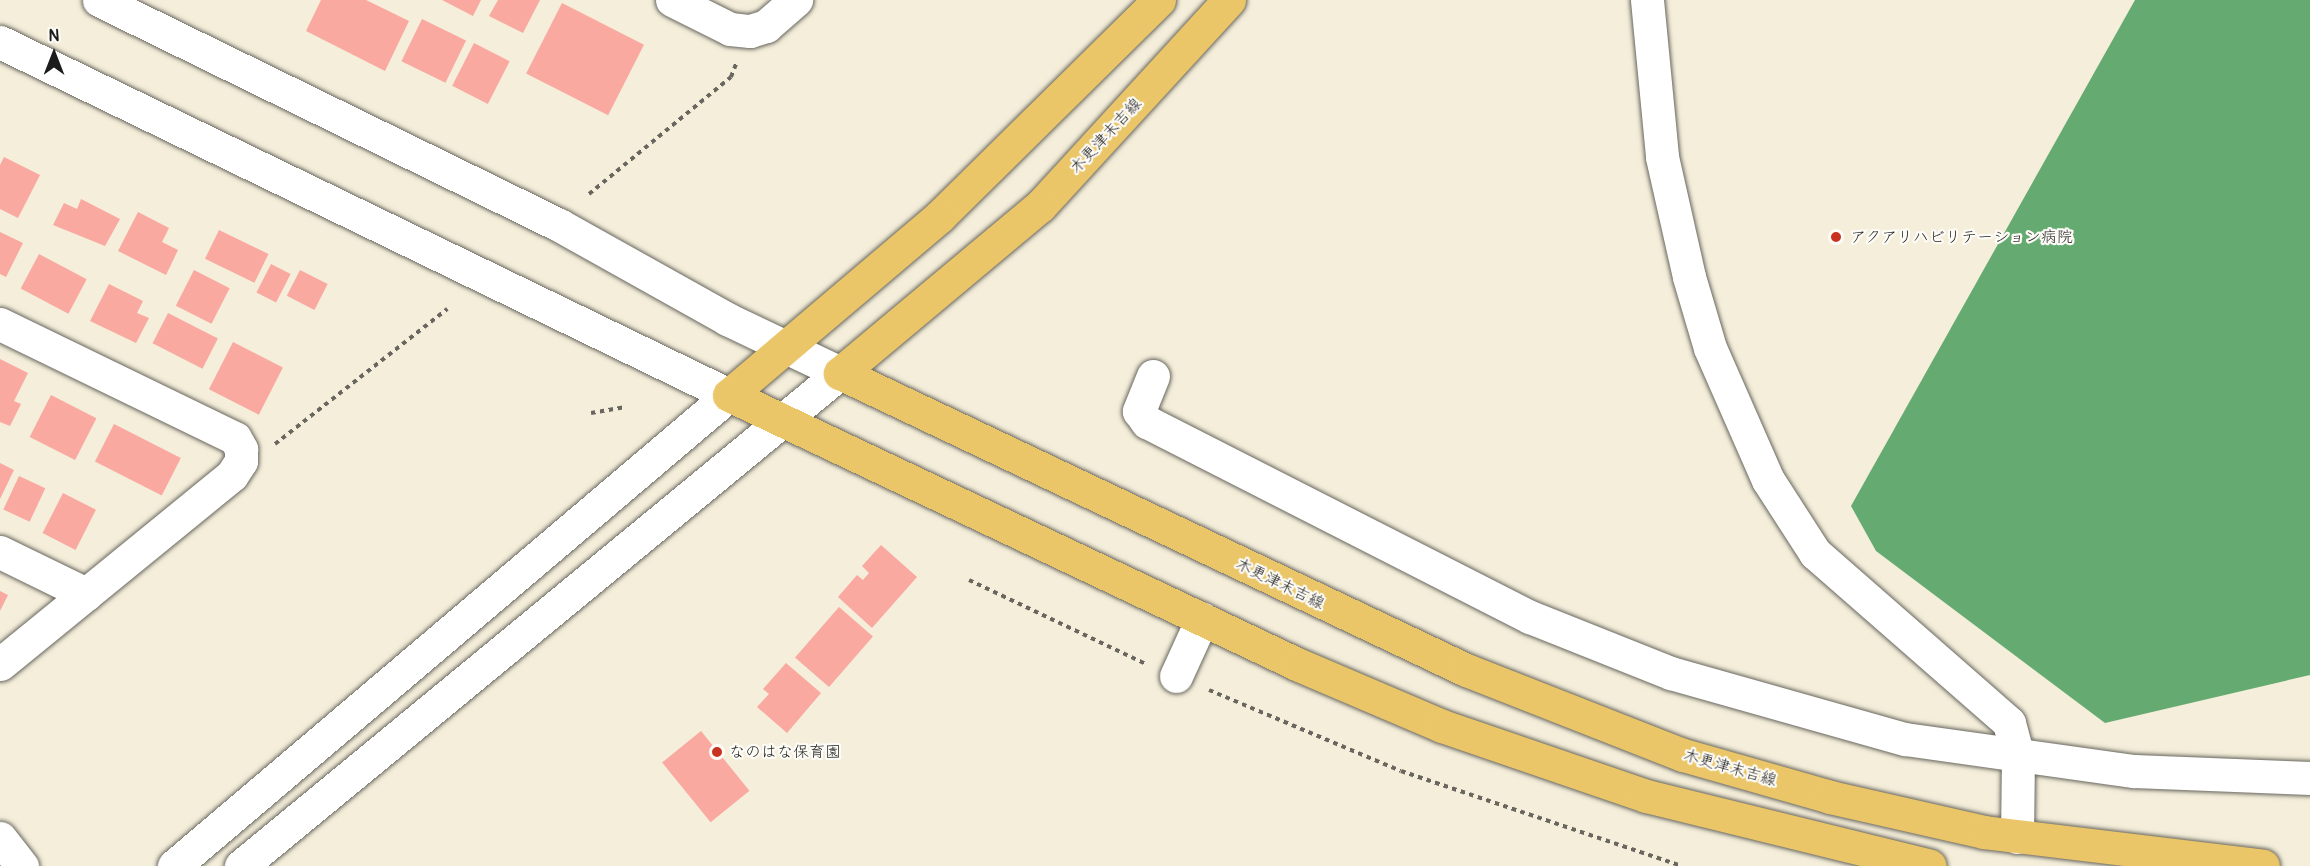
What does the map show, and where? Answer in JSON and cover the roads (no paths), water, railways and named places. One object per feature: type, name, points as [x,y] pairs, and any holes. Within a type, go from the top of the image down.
[{"type":"main road","points":[[1158,0],[939,217],[784,346],[729,395],[1202,619],[1442,726],[1646,796],[1930,866]]},
{"type":"main road","name":"木更津末吉線","points":[[1229,0],[1040,206],[840,373],[1466,670],[1683,755],[1830,797],[2017,837],[2263,866]]},
{"type":"street","points":[[99,0],[559,225],[727,319],[840,373],[241,866]]},
{"type":"street","points":[[672,0],[730,29],[750,30],[766,26],[796,0]]},
{"type":"street","points":[[1647,0],[1662,157],[1689,277],[1710,348],[1768,480],[1815,552],[2009,723],[2019,756],[2017,837]]},
{"type":"street","points":[[0,42],[729,395],[174,866]]},
{"type":"street","points":[[0,324],[235,438],[241,449],[241,461],[232,475],[0,664]]},
{"type":"street","points":[[1153,376],[1139,411],[1147,422],[1530,617],[1671,672],[1905,739],[2134,771],[2310,778]]},
{"type":"street","points":[[0,552],[86,594]]},
{"type":"street","points":[[1176,676],[1202,619]]},
{"type":"street","points":[[0,838],[22,866]]},
{"type":"place","name":"アクアリハビリテーション病院","points":[[1836,237]]},
{"type":"place","name":"なのはな保育園","points":[[717,752]]}]
